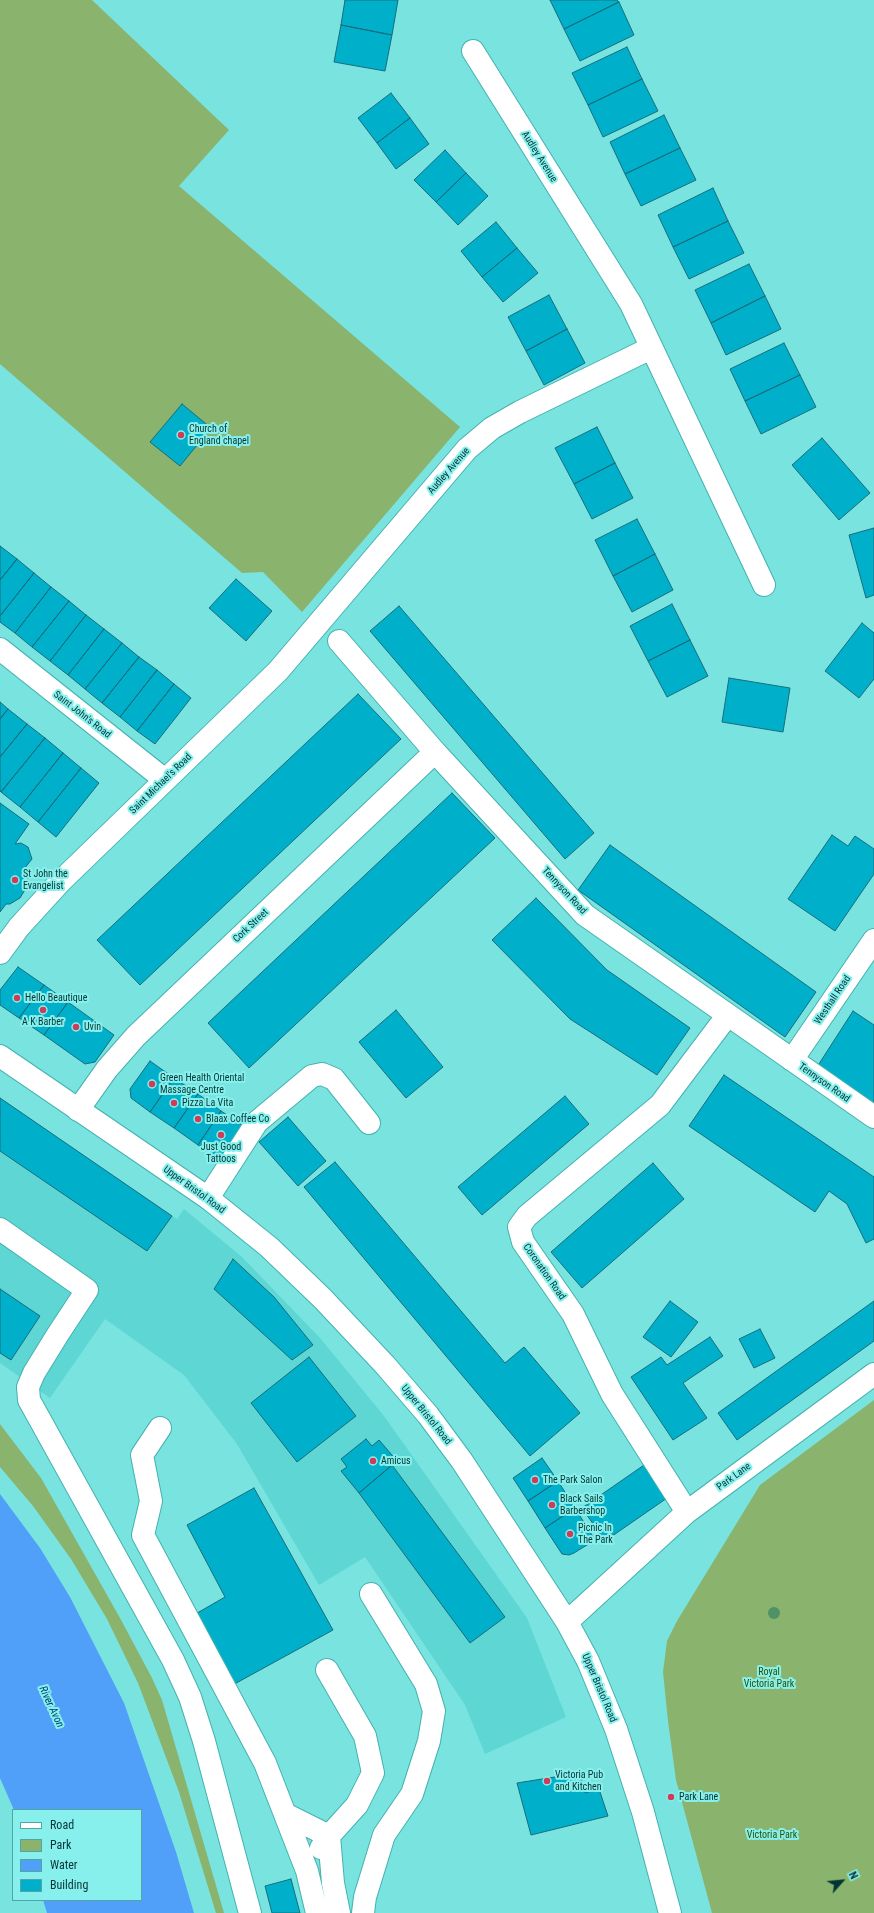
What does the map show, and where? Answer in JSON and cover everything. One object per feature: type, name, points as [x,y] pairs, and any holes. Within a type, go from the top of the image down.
[{"type":"street","name":"Audley Avenue","points":[[473,51],[631,304],[764,585]]},
{"type":"street","name":"Audley Avenue","points":[[325,617],[472,445],[492,428],[520,412],[651,348]]},
{"type":"street","name":"Saint Michael's Road","points":[[0,952],[19,926],[60,882],[278,671],[325,617]]},
{"type":"street","name":"Tennyson Road","points":[[339,641],[435,752],[585,915],[727,1016],[874,1117]]},
{"type":"street","name":"Saint John's Road","points":[[0,649],[165,780]]},
{"type":"street","name":"Cork Street","points":[[78,1110],[107,1069],[136,1036],[435,752]]},
{"type":"street","name":"Westhall Road","points":[[792,1060],[874,940]]},
{"type":"street","name":"Coronation Road","points":[[687,1512],[612,1394],[573,1314],[523,1242],[519,1227],[527,1216],[660,1105],[727,1016]]},
{"type":"street","name":"Upper Bristol Road","points":[[0,1056],[208,1198],[268,1247],[323,1299],[385,1365],[428,1415],[462,1460],[567,1622],[588,1661],[616,1729],[643,1812],[670,1913]]},
{"type":"street","points":[[208,1198],[257,1122],[312,1076],[322,1074],[334,1079],[369,1123]]},
{"type":"street","points":[[0,1229],[87,1290],[34,1374],[28,1387],[29,1400],[173,1660],[190,1697],[204,1741],[250,1913]]},
{"type":"street","name":"Park Lane","points":[[567,1622],[687,1512],[874,1374]]},
{"type":"street","points":[[160,1428],[142,1455],[151,1501],[143,1535],[265,1763],[307,1871],[316,1913]]},
{"type":"street","points":[[363,1913],[367,1892],[384,1835],[412,1794],[429,1741],[434,1711],[426,1684],[370,1594]]},
{"type":"street","points":[[307,1871],[329,1836],[357,1805],[374,1773],[365,1736],[326,1670]]},
{"type":"street","points":[[285,1814],[329,1836]]},
{"type":"street","points":[[329,1836],[332,1883],[339,1913]]},
{"type":"shaded area","points":[[0,1098],[177,1219],[184,1209],[242,1257],[320,1338],[384,1416],[527,1618],[566,1717],[485,1754],[465,1705],[365,1557],[319,1585],[237,1444],[184,1375],[105,1319],[50,1398],[0,1363]]},
{"type":"green space","points":[[0,0],[92,0],[229,130],[179,186],[460,427],[302,612],[263,572],[242,573],[0,364]]},
{"type":"green space","name":"Royal Victoria Park","points":[[874,1400],[874,1913],[712,1913],[676,1780],[663,1672],[667,1641],[677,1621],[760,1485]]},
{"type":"green space","points":[[0,1424],[41,1478],[152,1678],[162,1700],[224,1913],[216,1913],[179,1792],[138,1683],[107,1619],[71,1559],[33,1506],[0,1467]]},
{"type":"water","name":"River Avon","points":[[0,1494],[40,1548],[70,1597],[124,1703],[176,1852],[194,1913],[47,1913],[43,1901],[142,1901],[142,1809],[14,1809],[0,1778]]},
{"type":"building","points":[[345,0],[398,0],[392,35],[341,25]]},
{"type":"building","points":[[550,0],[617,0],[619,2],[564,29]]},
{"type":"building","points":[[619,2],[634,35],[580,61],[564,29]]},
{"type":"building","points":[[341,25],[392,35],[385,71],[334,62]]},
{"type":"building","points":[[627,47],[642,79],[588,105],[572,73]]},
{"type":"building","points":[[642,79],[658,111],[603,137],[588,105]]},
{"type":"building","points":[[391,93],[410,118],[377,143],[358,118]]},
{"type":"building","points":[[664,115],[680,148],[625,174],[610,142]]},
{"type":"building","points":[[410,118],[429,144],[396,169],[377,143]]},
{"type":"building","points":[[680,148],[696,180],[641,206],[625,174]]},
{"type":"building","points":[[445,150],[466,173],[436,202],[414,180]]},
{"type":"building","points":[[466,173],[488,196],[458,225],[436,202]]},
{"type":"building","points":[[713,188],[728,221],[673,247],[658,215]]},
{"type":"building","points":[[728,221],[744,253],[689,279],[673,247]]},
{"type":"building","points":[[496,222],[517,248],[482,277],[461,251]]},
{"type":"building","points":[[517,248],[538,273],[503,302],[482,277]]},
{"type":"building","points":[[749,264],[765,296],[711,323],[695,290]]},
{"type":"building","points":[[549,295],[567,329],[526,351],[508,317]]},
{"type":"building","points":[[765,296],[781,329],[726,355],[711,323]]},
{"type":"building","points":[[567,329],[585,363],[544,385],[526,351]]},
{"type":"building","points":[[784,343],[800,375],[745,401],[730,369]]},
{"type":"building","points":[[800,375],[816,407],[761,434],[745,401]]},
{"type":"building","name":"Church of England chapel","points":[[182,404],[211,428],[180,466],[150,442]]},
{"type":"building","points":[[597,427],[615,463],[574,484],[555,448]]},
{"type":"building","points":[[822,438],[870,493],[839,520],[792,465]]},
{"type":"building","points":[[615,463],[633,498],[592,519],[574,484]]},
{"type":"building","points":[[637,519],[655,554],[613,576],[595,540]]},
{"type":"building","points":[[874,528],[874,595],[866,598],[849,535]]},
{"type":"building","points":[[0,546],[17,559],[0,580]]},
{"type":"building","points":[[655,554],[673,590],[632,612],[613,576]]},
{"type":"building","points":[[17,559],[34,573],[0,616],[0,580]]},
{"type":"building","points":[[34,573],[51,587],[15,633],[0,622],[0,616]]},
{"type":"building","points":[[236,579],[272,611],[246,641],[209,608]]},
{"type":"building","points":[[51,587],[69,601],[32,647],[15,633]]},
{"type":"building","points":[[69,601],[86,615],[50,661],[32,647]]},
{"type":"building","points":[[672,604],[690,640],[648,661],[630,626]]},
{"type":"building","points":[[399,606],[594,833],[565,859],[370,631]]},
{"type":"building","points":[[86,615],[104,629],[68,675],[50,661]]},
{"type":"building","points":[[862,623],[874,633],[874,679],[859,698],[825,671]]},
{"type":"building","points":[[104,629],[122,643],[85,689],[68,675]]},
{"type":"building","points":[[690,640],[708,676],[667,697],[648,661]]},
{"type":"building","points":[[122,643],[139,657],[102,703],[85,689]]},
{"type":"building","points":[[139,657],[157,670],[120,717],[102,703]]},
{"type":"building","points":[[157,670],[174,684],[137,731],[120,717]]},
{"type":"building","points":[[729,678],[790,688],[783,732],[722,722]]},
{"type":"building","points":[[174,684],[191,698],[155,744],[137,731]]},
{"type":"building","points":[[358,694],[401,739],[140,985],[97,940]]},
{"type":"building","points":[[0,702],[8,709],[0,719]]},
{"type":"building","points":[[8,709],[27,724],[0,757],[0,719]]},
{"type":"building","points":[[27,724],[45,738],[1,792],[0,757]]},
{"type":"building","points":[[45,738],[63,753],[20,807],[1,792]]},
{"type":"building","points":[[63,753],[81,768],[38,822],[20,807]]},
{"type":"building","points":[[81,768],[99,783],[56,837],[38,822]]},
{"type":"building","points":[[452,793],[495,838],[249,1068],[208,1023]]},
{"type":"building","name":"St John the Evangelist","points":[[0,803],[29,824],[15,844],[21,843],[28,847],[32,859],[24,869],[28,877],[26,888],[20,898],[10,904],[6,904],[0,912]]},
{"type":"building","points":[[832,835],[848,846],[855,836],[874,849],[874,874],[835,931],[788,899]]},
{"type":"building","points":[[610,845],[816,992],[785,1037],[578,890]]},
{"type":"building","points":[[536,898],[607,970],[690,1028],[657,1075],[570,1019],[492,940]]},
{"type":"building","name":"Hello Beautique","points":[[18,967],[44,985],[19,1018],[0,1005],[0,990]]},
{"type":"building","name":"A K Barber","points":[[44,985],[68,1002],[44,1035],[19,1018]]},
{"type":"building","name":"Uvin","points":[[68,1002],[114,1035],[95,1062],[85,1064],[44,1035]]},
{"type":"building","points":[[396,1010],[443,1067],[406,1098],[359,1042]]},
{"type":"building","points":[[853,1011],[874,1025],[874,1105],[817,1067]]},
{"type":"building","name":"Green Health Oriental Massage Centre","points":[[150,1061],[174,1078],[150,1112],[131,1098],[130,1089]]},
{"type":"building","points":[[724,1075],[874,1177],[874,1239],[866,1243],[847,1204],[829,1191],[815,1212],[689,1126]]},
{"type":"building","name":"Pizza La Vita","points":[[174,1078],[198,1094],[174,1128],[150,1112]]},
{"type":"building","name":"Blaax Coffee Co","points":[[198,1094],[221,1111],[198,1145],[174,1128]]},
{"type":"building","points":[[565,1096],[589,1124],[482,1215],[458,1187]]},
{"type":"building","points":[[0,1098],[172,1216],[147,1251],[0,1151]]},
{"type":"building","name":"Just Good Tattoos","points":[[221,1111],[244,1126],[220,1160],[198,1145]]},
{"type":"building","points":[[288,1117],[326,1161],[298,1186],[259,1142]]},
{"type":"building","points":[[335,1162],[505,1363],[524,1347],[580,1413],[530,1456],[304,1187]]},
{"type":"building","points":[[653,1163],[684,1199],[582,1288],[551,1252]]},
{"type":"building","points":[[233,1259],[274,1297],[313,1345],[292,1360],[214,1289]]},
{"type":"building","points":[[0,1289],[40,1316],[11,1360],[0,1353]]},
{"type":"building","points":[[670,1301],[698,1322],[671,1357],[643,1337]]},
{"type":"building","points":[[874,1301],[874,1341],[737,1440],[718,1413]]},
{"type":"building","points":[[760,1329],[775,1358],[754,1368],[739,1339]]},
{"type":"building","points":[[710,1337],[723,1356],[683,1383],[707,1418],[673,1440],[631,1377],[661,1357],[667,1365]]},
{"type":"building","points":[[309,1357],[356,1416],[297,1462],[251,1403]]},
{"type":"building","points":[[366,1439],[372,1446],[379,1440],[397,1461],[359,1493],[341,1471],[347,1467],[341,1459]]},
{"type":"building","name":"The Park Salon","points":[[542,1458],[558,1481],[528,1501],[513,1478]]},
{"type":"building","points":[[647,1463],[670,1496],[605,1541],[582,1508]]},
{"type":"building","points":[[392,1465],[505,1617],[470,1643],[359,1493]]},
{"type":"building","name":"Black Sails Barbershop","points":[[558,1481],[575,1508],[545,1528],[528,1501]]},
{"type":"building","points":[[254,1488],[333,1630],[229,1687],[192,1616],[225,1597],[187,1525]]},
{"type":"building","name":"Picnic In The Park","points":[[575,1508],[595,1540],[574,1553],[569,1555],[562,1554],[545,1528]]},
{"type":"building","points":[[580,1773],[585,1793],[599,1789],[608,1816],[531,1835],[517,1783]]},
{"type":"building","points":[[291,1879],[300,1913],[272,1913],[265,1886]]},
{"type":"place","name":"Church of England chapel","points":[[181,435]]},
{"type":"place","name":"St John the Evangelist","points":[[15,880]]},
{"type":"place","name":"Hello Beautique","points":[[17,998]]},
{"type":"place","name":"A K Barber","points":[[43,1010]]},
{"type":"place","name":"Uvin","points":[[76,1027]]},
{"type":"place","name":"Green Health Oriental Massage Centre","points":[[152,1084]]},
{"type":"place","name":"Pizza La Vita","points":[[174,1103]]},
{"type":"place","name":"Blaax Coffee Co","points":[[198,1119]]},
{"type":"place","name":"Just Good Tattoos","points":[[221,1135]]},
{"type":"place","name":"Amicus","points":[[373,1461]]},
{"type":"place","name":"The Park Salon","points":[[535,1480]]},
{"type":"place","name":"Black Sails Barbershop","points":[[552,1505]]},
{"type":"place","name":"Picnic In The Park","points":[[570,1534]]},
{"type":"place","name":"Victoria Pub and Kitchen","points":[[547,1781]]},
{"type":"place","name":"Park Lane","points":[[671,1797]]},
{"type":"park label","name":"Victoria Park","points":[[772,1835]]}]
